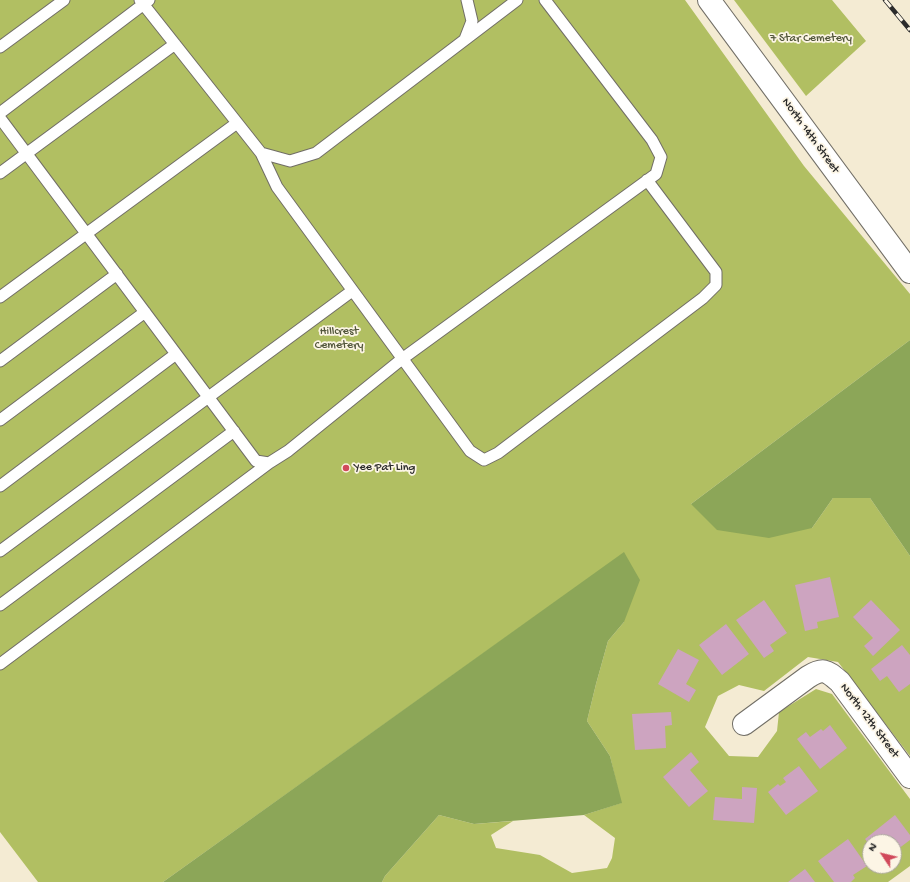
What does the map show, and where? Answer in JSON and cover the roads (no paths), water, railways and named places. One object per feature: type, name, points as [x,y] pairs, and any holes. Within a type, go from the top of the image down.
[{"type":"street","name":"North 14th Street","points":[[709,0],[910,272]]},
{"type":"street","name":"North 12th Street","points":[[744,724],[808,677],[819,671],[828,672],[840,682],[910,777]]},
{"type":"lane","points":[[0,47],[64,0]]},
{"type":"lane","points":[[464,39],[472,21],[467,0]]},
{"type":"lane","points":[[261,153],[290,161],[316,153],[516,0]]},
{"type":"lane","points":[[0,664],[269,463],[288,451],[402,359],[656,174],[661,157],[652,140],[545,0]]},
{"type":"lane","points":[[0,113],[145,1],[175,44],[261,153],[277,187],[402,359],[470,451],[484,460],[498,453],[703,298],[716,285],[716,272],[647,180]]},
{"type":"lane","points":[[0,174],[175,44]]},
{"type":"lane","points":[[0,118],[256,461],[269,463]]},
{"type":"lane","points":[[0,297],[237,123]]},
{"type":"lane","points":[[0,361],[117,274]]},
{"type":"lane","points":[[0,551],[352,291]]},
{"type":"lane","points":[[0,420],[145,312]]},
{"type":"lane","points":[[0,486],[176,354]]},
{"type":"lane","points":[[0,605],[234,431]]},
{"type":"railway","points":[[885,0],[910,30]]},
{"type":"place","name":"Yee Pat Ling","points":[[346,468]]},
{"type":"park label","name":"7 Star Cemetery","points":[[811,39]]},
{"type":"park label","name":"Hillcrest Cemetery","points":[[339,339]]}]
